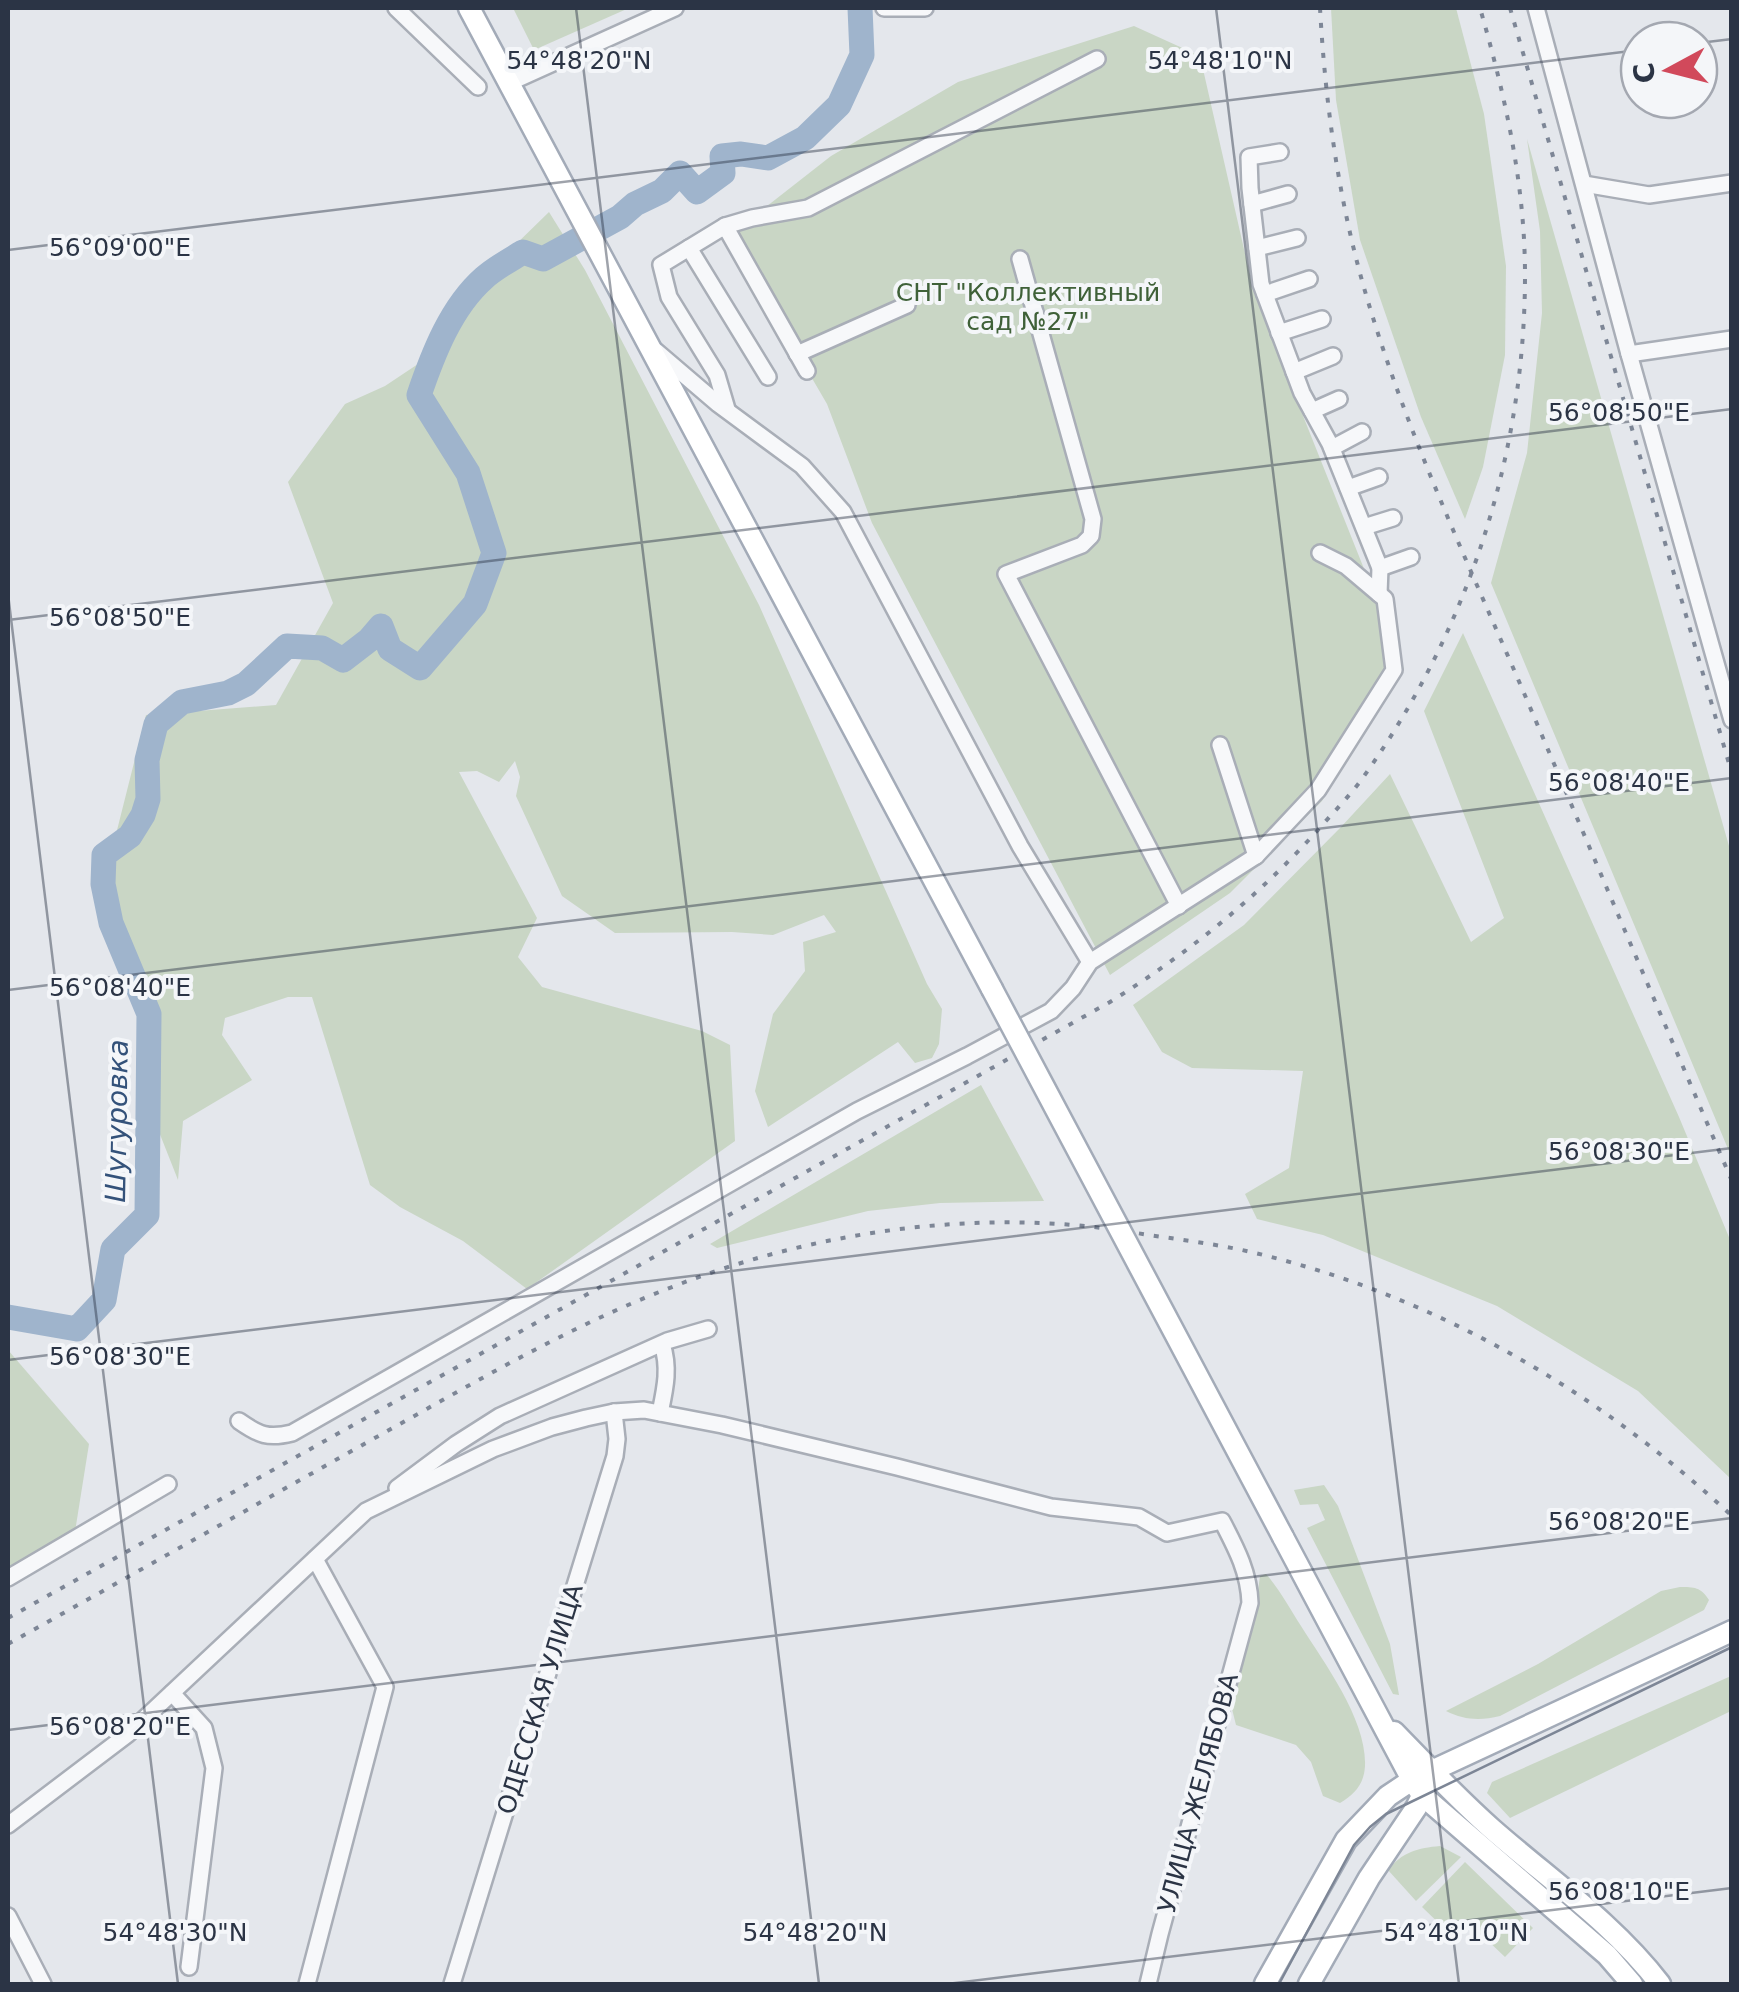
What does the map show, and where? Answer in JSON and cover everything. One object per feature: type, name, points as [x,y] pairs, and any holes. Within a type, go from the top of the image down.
[{"type":"main road","points":[[469,8],[1418,1788],[1607,1955],[1632,1984]]},
{"type":"main road","points":[[1309,1984],[1418,1788],[1432,1772],[1732,1630]]},
{"type":"main road","points":[[1378,1714],[1493,1830],[1580,1900],[1660,1984]]},
{"type":"main road","points":[[1265,1984],[1346,1840],[1388,1796],[1418,1788]]},
{"type":"street","points":[[396,8],[478,87]]},
{"type":"street","points":[[510,83],[675,8]]},
{"type":"street","points":[[884,8],[926,8]]},
{"type":"street","points":[[1536,8],[1629,354],[1724,662],[1732,720]]},
{"type":"street","points":[[727,411],[716,375],[669,296],[661,265],[725,226],[808,208],[1097,59]]},
{"type":"street","points":[[1280,152],[1249,157],[1261,284],[1302,393],[1332,448],[1380,568],[1379,594]]},
{"type":"street","points":[[1584,184],[1649,195],[1732,183]]},
{"type":"street","points":[[1252,204],[1288,194]]},
{"type":"street","points":[[725,226],[807,371]]},
{"type":"street","points":[[1257,248],[1297,238]]},
{"type":"street","points":[[689,248],[768,377]]},
{"type":"street","points":[[1020,259],[1092,519],[1091,536],[1082,545],[1006,574],[1179,906]]},
{"type":"street","points":[[1265,294],[1309,279]]},
{"type":"street","points":[[798,354],[907,305]]},
{"type":"street","points":[[1280,333],[1322,319]]},
{"type":"street","points":[[1629,354],[1732,340]]},
{"type":"street","points":[[648,344],[727,411],[802,466],[843,512],[1020,846],[1090,962]]},
{"type":"street","points":[[1294,372],[1333,356]]},
{"type":"street","points":[[1312,411],[1340,399]]},
{"type":"street","points":[[1332,448],[1362,432]]},
{"type":"street","points":[[1348,488],[1378,477]]},
{"type":"street","points":[[1364,527],[1392,518]]},
{"type":"street","points":[[239,1420],[264,1436],[292,1434],[857,1111],[1050,1011],[1073,988],[1090,962],[1256,856],[1318,790],[1394,670],[1385,599],[1346,566],[1320,553]]},
{"type":"street","points":[[1380,568],[1411,557]]},
{"type":"street","points":[[1220,745],[1256,856]]},
{"type":"street","points":[[8,1826],[128,1734],[366,1511],[456,1444],[500,1416],[662,1344],[708,1329]]},
{"type":"street","points":[[366,1511],[493,1449],[552,1427],[614,1412],[660,1413],[668,1374],[662,1344]]},
{"type":"street","name":"ОДЕССКАЯ УЛИЦА","points":[[452,1984],[615,1456],[614,1412]]},
{"type":"street","name":"УЛИЦА ЖЕЛЯБОВА","points":[[660,1413],[897,1466],[1051,1507],[1138,1517],[1167,1533],[1222,1521],[1250,1584],[1250,1603],[1148,1984]]},
{"type":"street","points":[[8,1578],[168,1484]]},
{"type":"street","points":[[307,1984],[386,1687],[316,1559]]},
{"type":"street","points":[[172,1693],[204,1728],[214,1768],[189,1967]]},
{"type":"street","points":[[8,1916],[43,1984]]},
{"type":"green space","points":[[513,8],[629,8],[534,50]]},
{"type":"green space","points":[[1331,8],[1456,8],[1484,114],[1506,266],[1505,355],[1483,467],[1465,519],[1421,417],[1360,240],[1336,100]]},
{"type":"green space","name":"СНТ \"Коллективный сад №27\"","points":[[1134,26],[1200,56],[1254,293],[1404,669],[1322,801],[1230,893],[1110,975],[872,523],[827,404],[729,236],[831,156],[958,82]]},
{"type":"green space","points":[[1527,139],[1731,853],[1731,1156],[1491,583],[1527,453],[1542,313],[1540,231]]},
{"type":"green space","points":[[549,212],[585,270],[759,605],[927,984],[942,1009],[939,1044],[932,1058],[915,1063],[898,1042],[768,1127],[755,1091],[773,1014],[805,971],[803,942],[836,932],[824,915],[773,935],[615,933],[562,896],[516,796],[520,777],[515,761],[499,782],[477,771],[459,772],[537,918],[518,957],[542,987],[702,1031],[730,1045],[735,1141],[527,1289],[463,1241],[400,1207],[370,1185],[312,997],[288,997],[225,1018],[222,1035],[252,1080],[183,1121],[178,1180],[148,1104],[152,992],[120,967],[108,866],[146,715],[276,705],[333,603],[288,482],[345,404],[385,386],[430,356],[457,302]]},
{"type":"green space","points":[[1463,633],[1731,1242],[1731,1479],[1638,1391],[1497,1306],[1323,1235],[1257,1219],[1245,1194],[1289,1168],[1303,1071],[1192,1068],[1162,1052],[1133,1005],[1244,925],[1390,774],[1471,942],[1504,918],[1424,711]]},
{"type":"green space","points":[[981,1085],[1044,1201],[940,1203],[868,1211],[717,1248],[710,1244]]},
{"type":"green space","points":[[8,1350],[89,1444],[74,1538],[8,1574]]},
{"type":"green space","points":[[1324,1485],[1338,1506],[1390,1644],[1399,1695],[1393,1694],[1307,1528],[1325,1520],[1318,1504],[1300,1505],[1294,1490]]},
{"type":"green space","points":[[1266,1574],[1332,1675],[1359,1730],[1364,1748],[1363,1778],[1340,1803],[1323,1796],[1311,1762],[1296,1745],[1236,1725],[1232,1709],[1254,1620],[1260,1576]]},
{"type":"green space","points":[[1680,1587],[1703,1592],[1709,1600],[1704,1610],[1500,1716],[1472,1719],[1446,1711],[1538,1664],[1661,1591]]},
{"type":"green space","points":[[1731,1676],[1731,1711],[1510,1818],[1487,1793],[1492,1782]]},
{"type":"green space","points":[[1440,1846],[1461,1857],[1416,1901],[1388,1870],[1411,1852]]},
{"type":"green space","points":[[1465,1862],[1533,1928],[1505,1957],[1465,1919],[1450,1934],[1422,1907]]},
{"type":"waterway","name":"Шугуровка","points":[[8,1317],[77,1329],[104,1300],[113,1249],[147,1215],[149,1014],[111,923],[103,884],[104,855],[130,836],[143,815],[148,799],[147,760],[156,724],[182,702],[228,693],[246,684],[287,646],[322,648],[343,660],[381,626],[390,649],[420,668],[475,604],[494,553],[468,473],[419,395],[437,348],[462,303],[488,274],[523,252],[543,259],[662,191],[680,173],[697,192],[723,173],[722,156],[768,158],[805,138],[839,105],[862,55],[860,8]]},
{"type":"tram line","points":[[1279,1984],[1354,1845],[1386,1814],[1732,1647]]},
{"type":"railway","points":[[1320,8],[1329,109],[1345,210],[1394,382],[1455,535],[1732,1181]]},
{"type":"railway","points":[[8,1618],[1110,1002],[1224,920],[1300,849],[1359,783],[1430,667],[1459,606],[1501,477],[1522,343],[1524,241],[1512,140],[1480,8]]},
{"type":"railway","points":[[1510,8],[1732,774]]},
{"type":"railway","points":[[8,1644],[491,1373],[603,1316],[680,1284],[775,1253],[924,1226],[1024,1222],[1102,1228],[1241,1250],[1335,1276],[1459,1326],[1575,1392],[1682,1472],[1732,1516]]}]
